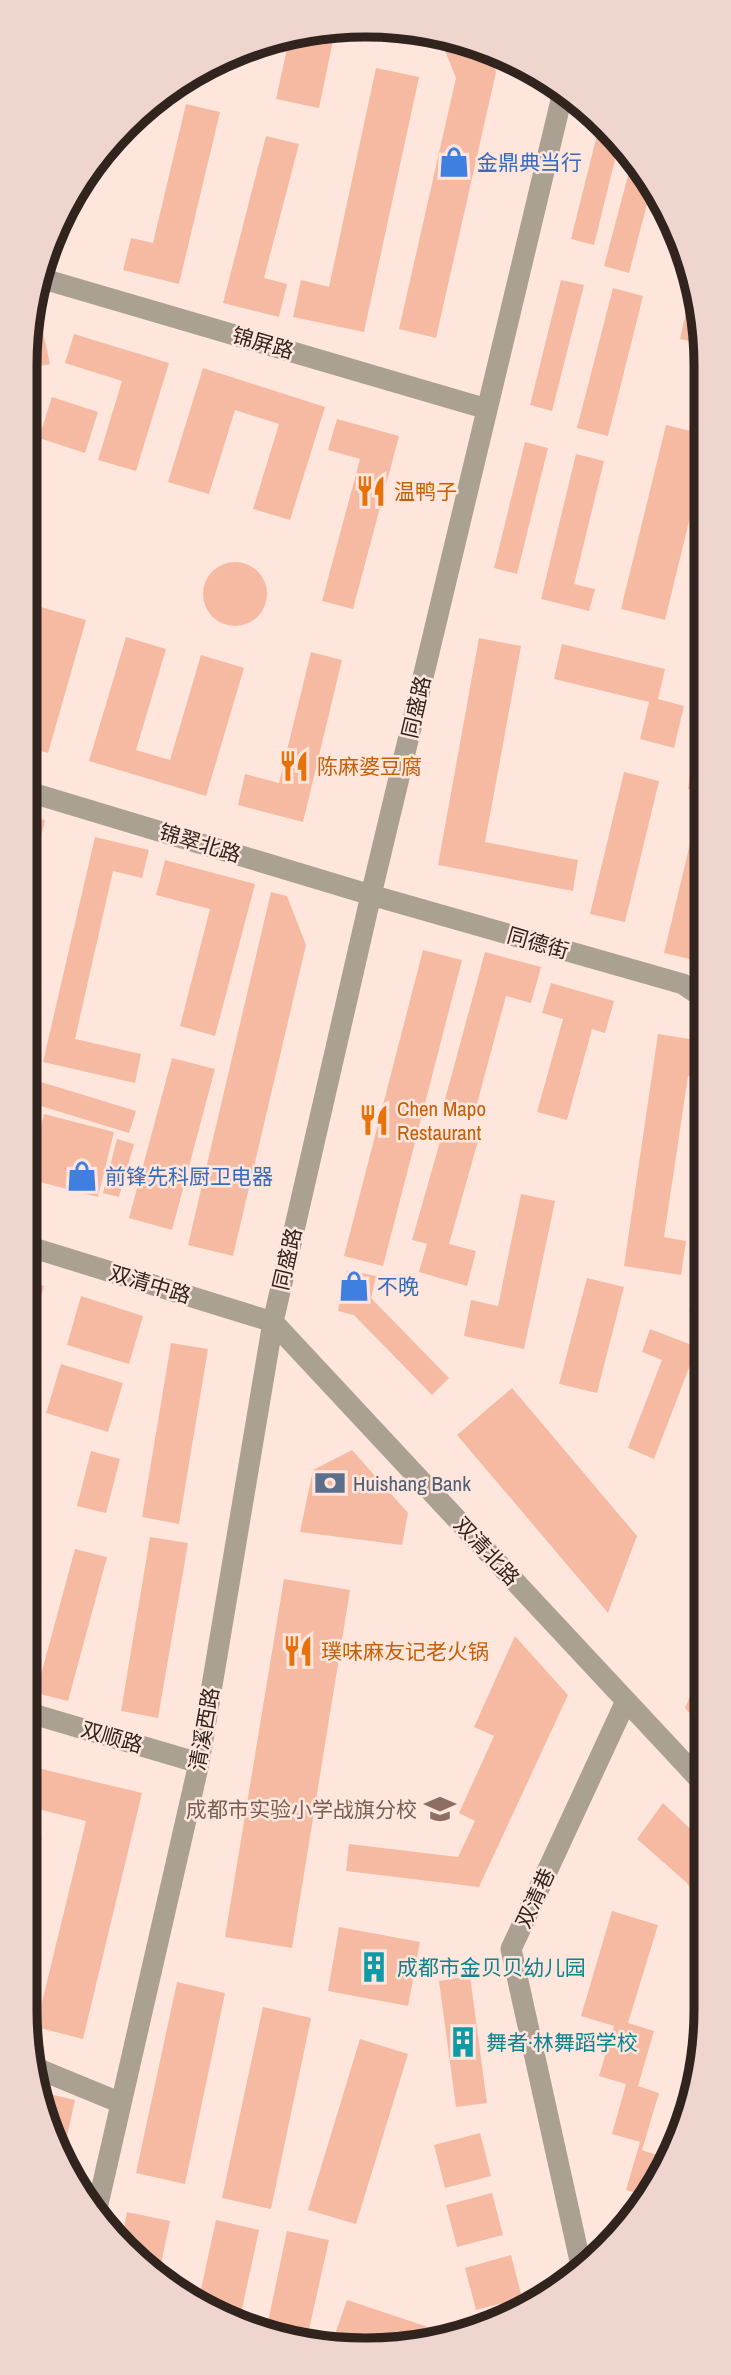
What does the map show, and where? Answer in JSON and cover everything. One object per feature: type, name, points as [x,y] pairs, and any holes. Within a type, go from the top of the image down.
[{"type":"street","name":"同盛路","points":[[273,1322],[371,895],[561,101]]},
{"type":"street","name":"锦屏路","points":[[48,280],[487,409]]},
{"type":"street","name":"锦翠北路","points":[[37,794],[371,895]]},
{"type":"street","name":"同德街","points":[[371,895],[683,984],[694,991]]},
{"type":"street","name":"双清中路","points":[[37,1249],[273,1322]]},
{"type":"street","name":"双清北路","points":[[273,1322],[694,1773]]},
{"type":"street","name":"清溪西路","points":[[99,2201],[199,1763],[273,1322]]},
{"type":"street","name":"双清巷","points":[[580,2259],[511,1949],[626,1701]]},
{"type":"street","name":"双顺路","points":[[37,1715],[199,1763]]},
{"type":"street","points":[[43,2071],[121,2103]]},
{"type":"building","points":[[333,39],[319,108],[276,99],[288,46]]},
{"type":"building","points":[[443,46],[492,63],[496,72],[436,338],[399,329],[456,78]]},
{"type":"building","points":[[376,68],[419,77],[364,332],[293,317],[301,280],[329,287]]},
{"type":"building","points":[[186,104],[220,112],[179,284],[123,270],[131,238],[153,243]]},
{"type":"building","points":[[598,133],[616,153],[594,245],[571,239]]},
{"type":"building","points":[[266,136],[299,144],[264,278],[287,284],[279,317],[223,303]]},
{"type":"building","points":[[630,170],[648,198],[629,273],[604,266]]},
{"type":"building","points":[[561,280],[584,285],[552,411],[530,405]]},
{"type":"building","points":[[613,288],[643,296],[608,436],[577,428]]},
{"type":"building","points":[[688,302],[694,342],[680,339]]},
{"type":"building","points":[[40,323],[50,364],[37,367],[37,344]]},
{"type":"building","points":[[74,334],[169,363],[136,471],[98,460],[122,381],[65,363]]},
{"type":"building","points":[[203,368],[325,407],[290,520],[253,509],[279,424],[235,410],[209,494],[168,482]]},
{"type":"building","points":[[52,397],[98,412],[85,453],[39,438]]},
{"type":"building","points":[[337,419],[399,436],[353,609],[322,601],[360,459],[328,450]]},
{"type":"building","points":[[666,425],[694,432],[694,501],[665,620],[621,609]]},
{"type":"building","points":[[525,442],[548,448],[517,574],[494,568]]},
{"type":"building","points":[[576,454],[604,461],[574,584],[595,589],[589,611],[541,599]]},
{"type":"building","points":[[235,562],[253,568],[261,576],[267,594],[261,612],[253,620],[235,626],[217,620],[209,612],[203,594],[209,576],[217,568]]},
{"type":"building","points":[[41,607],[86,620],[48,753],[37,750],[37,622]]},
{"type":"building","points":[[126,637],[166,649],[136,750],[170,760],[201,655],[244,668],[206,796],[89,761]]},
{"type":"building","points":[[479,638],[521,646],[485,842],[578,860],[573,891],[438,865]]},
{"type":"building","points":[[562,644],[665,669],[658,699],[684,706],[674,748],[640,739],[649,702],[554,679]]},
{"type":"building","points":[[311,652],[342,660],[303,822],[238,805],[245,774],[279,783]]},
{"type":"building","points":[[694,752],[694,790],[688,789]]},
{"type":"building","points":[[624,772],[659,781],[625,922],[590,914]]},
{"type":"building","points":[[37,818],[45,820],[37,853]]},
{"type":"building","points":[[694,827],[694,960],[664,953]]},
{"type":"building","points":[[95,837],[149,850],[142,878],[113,871],[75,1039],[141,1054],[135,1083],[43,1062]]},
{"type":"building","points":[[165,860],[255,884],[215,1036],[180,1026],[210,909],[156,895]]},
{"type":"building","points":[[271,892],[287,896],[306,945],[233,1256],[188,1245]]},
{"type":"building","points":[[423,950],[462,960],[383,1266],[344,1256]]},
{"type":"building","points":[[485,952],[541,967],[531,1003],[506,996],[475,1111],[444,1103]]},
{"type":"building","points":[[551,983],[614,1001],[605,1033],[592,1029],[567,1120],[537,1112],[563,1019],[542,1013]]},
{"type":"building","points":[[658,1034],[694,1040],[694,1077],[688,1076],[664,1237],[686,1241],[681,1275],[624,1266]]},
{"type":"building","points":[[172,1058],[215,1069],[172,1230],[129,1218]]},
{"type":"building","points":[[37,1081],[136,1111],[129,1133],[37,1105]]},
{"type":"building","points":[[44,1114],[114,1132],[98,1197],[37,1181],[37,1142]]},
{"type":"building","points":[[443,1131],[478,1141],[449,1244],[476,1251],[467,1286],[419,1272],[427,1244],[412,1240]]},
{"type":"building","points":[[117,1139],[134,1144],[119,1197],[103,1193]]},
{"type":"building","points":[[521,1194],[555,1201],[524,1349],[464,1336],[471,1300],[498,1306]]},
{"type":"building","points":[[347,1270],[376,1276],[371,1298],[449,1378],[432,1395],[354,1315],[338,1311]]},
{"type":"building","points":[[587,1278],[624,1287],[597,1393],[559,1384]]},
{"type":"building","points":[[37,1284],[44,1286],[37,1310]]},
{"type":"building","points":[[81,1296],[143,1316],[129,1364],[67,1345]]},
{"type":"building","points":[[694,1296],[694,1313],[689,1311]]},
{"type":"building","points":[[650,1329],[694,1346],[694,1355],[654,1459],[628,1448],[662,1360],[642,1352]]},
{"type":"building","points":[[171,1343],[208,1349],[179,1524],[142,1517]]},
{"type":"building","points":[[61,1364],[123,1383],[108,1432],[46,1413]]},
{"type":"building","points":[[512,1388],[637,1536],[608,1613],[457,1435]]},
{"type":"building","points":[[352,1450],[408,1513],[402,1545],[300,1532],[313,1470]]},
{"type":"building","points":[[91,1451],[120,1459],[106,1513],[77,1506]]},
{"type":"building","points":[[150,1537],[188,1543],[158,1718],[121,1711]]},
{"type":"building","points":[[75,1549],[107,1557],[68,1701],[37,1693]]},
{"type":"building","points":[[284,1579],[350,1590],[292,1948],[225,1937]]},
{"type":"building","points":[[515,1636],[568,1695],[479,1887],[346,1871],[349,1844],[458,1857],[475,1821],[459,1813],[494,1736],[474,1727]]},
{"type":"building","points":[[694,1687],[694,1718],[685,1708]]},
{"type":"building","points":[[37,1768],[142,1793],[83,2039],[37,2027],[37,2023],[86,1821],[37,1809]]},
{"type":"building","points":[[663,1803],[694,1832],[694,1893],[686,1882],[637,1839]]},
{"type":"building","points":[[37,1836],[42,1837],[37,1860]]},
{"type":"building","points":[[612,1911],[658,1925],[628,2023],[654,2031],[638,2086],[659,2093],[642,2150],[660,2156],[638,2193],[626,2190],[640,2142],[612,2134],[626,2084],[599,2076],[614,2026],[581,2016]]},
{"type":"building","name":"成都市金贝贝幼儿园","points":[[339,1927],[420,1942],[408,2006],[328,1991]]},
{"type":"building","name":"舞者·林舞蹈学校","points":[[470,1976],[487,2103],[456,2107],[439,1981]]},
{"type":"building","points":[[177,1982],[225,1993],[185,2184],[136,2173]]},
{"type":"building","points":[[263,2007],[311,2018],[271,2209],[222,2198]]},
{"type":"building","points":[[360,2039],[408,2054],[356,2224],[308,2210]]},
{"type":"building","points":[[48,2094],[75,2100],[66,2143]]},
{"type":"building","points":[[480,2133],[491,2176],[445,2188],[434,2145]]},
{"type":"building","points":[[492,2193],[503,2235],[457,2247],[446,2205]]},
{"type":"building","points":[[127,2212],[170,2221],[160,2266],[149,2257],[123,2232]]},
{"type":"building","points":[[216,2220],[259,2230],[241,2313],[200,2293]]},
{"type":"building","points":[[287,2231],[329,2240],[308,2333],[268,2323]]},
{"type":"building","points":[[511,2255],[522,2298],[476,2310],[465,2268]]},
{"type":"building","points":[[347,2300],[438,2330],[387,2338],[334,2337]]},
{"type":"place","name":"金鼎典当行","points":[[454,162]]},
{"type":"place","name":"温鸭子","points":[[371,491]]},
{"type":"place","name":"陈麻婆豆腐","points":[[294,766]]},
{"type":"place","name":"Chen Mapo Restaurant","points":[[374,1120]]},
{"type":"place","name":"前锋先科厨卫电器","points":[[82,1176]]},
{"type":"place","name":"不晚","points":[[354,1286]]},
{"type":"place","name":"Huishang Bank","points":[[330,1483]]},
{"type":"place","name":"璞味麻友记老火锅","points":[[298,1651]]},
{"type":"place","name":"成都市实验小学战旗分校","points":[[440,1809]]},
{"type":"place","name":"成都市金贝贝幼儿园","points":[[374,1967]]},
{"type":"place","name":"舞者·林舞蹈学校","points":[[463,2042]]}]
